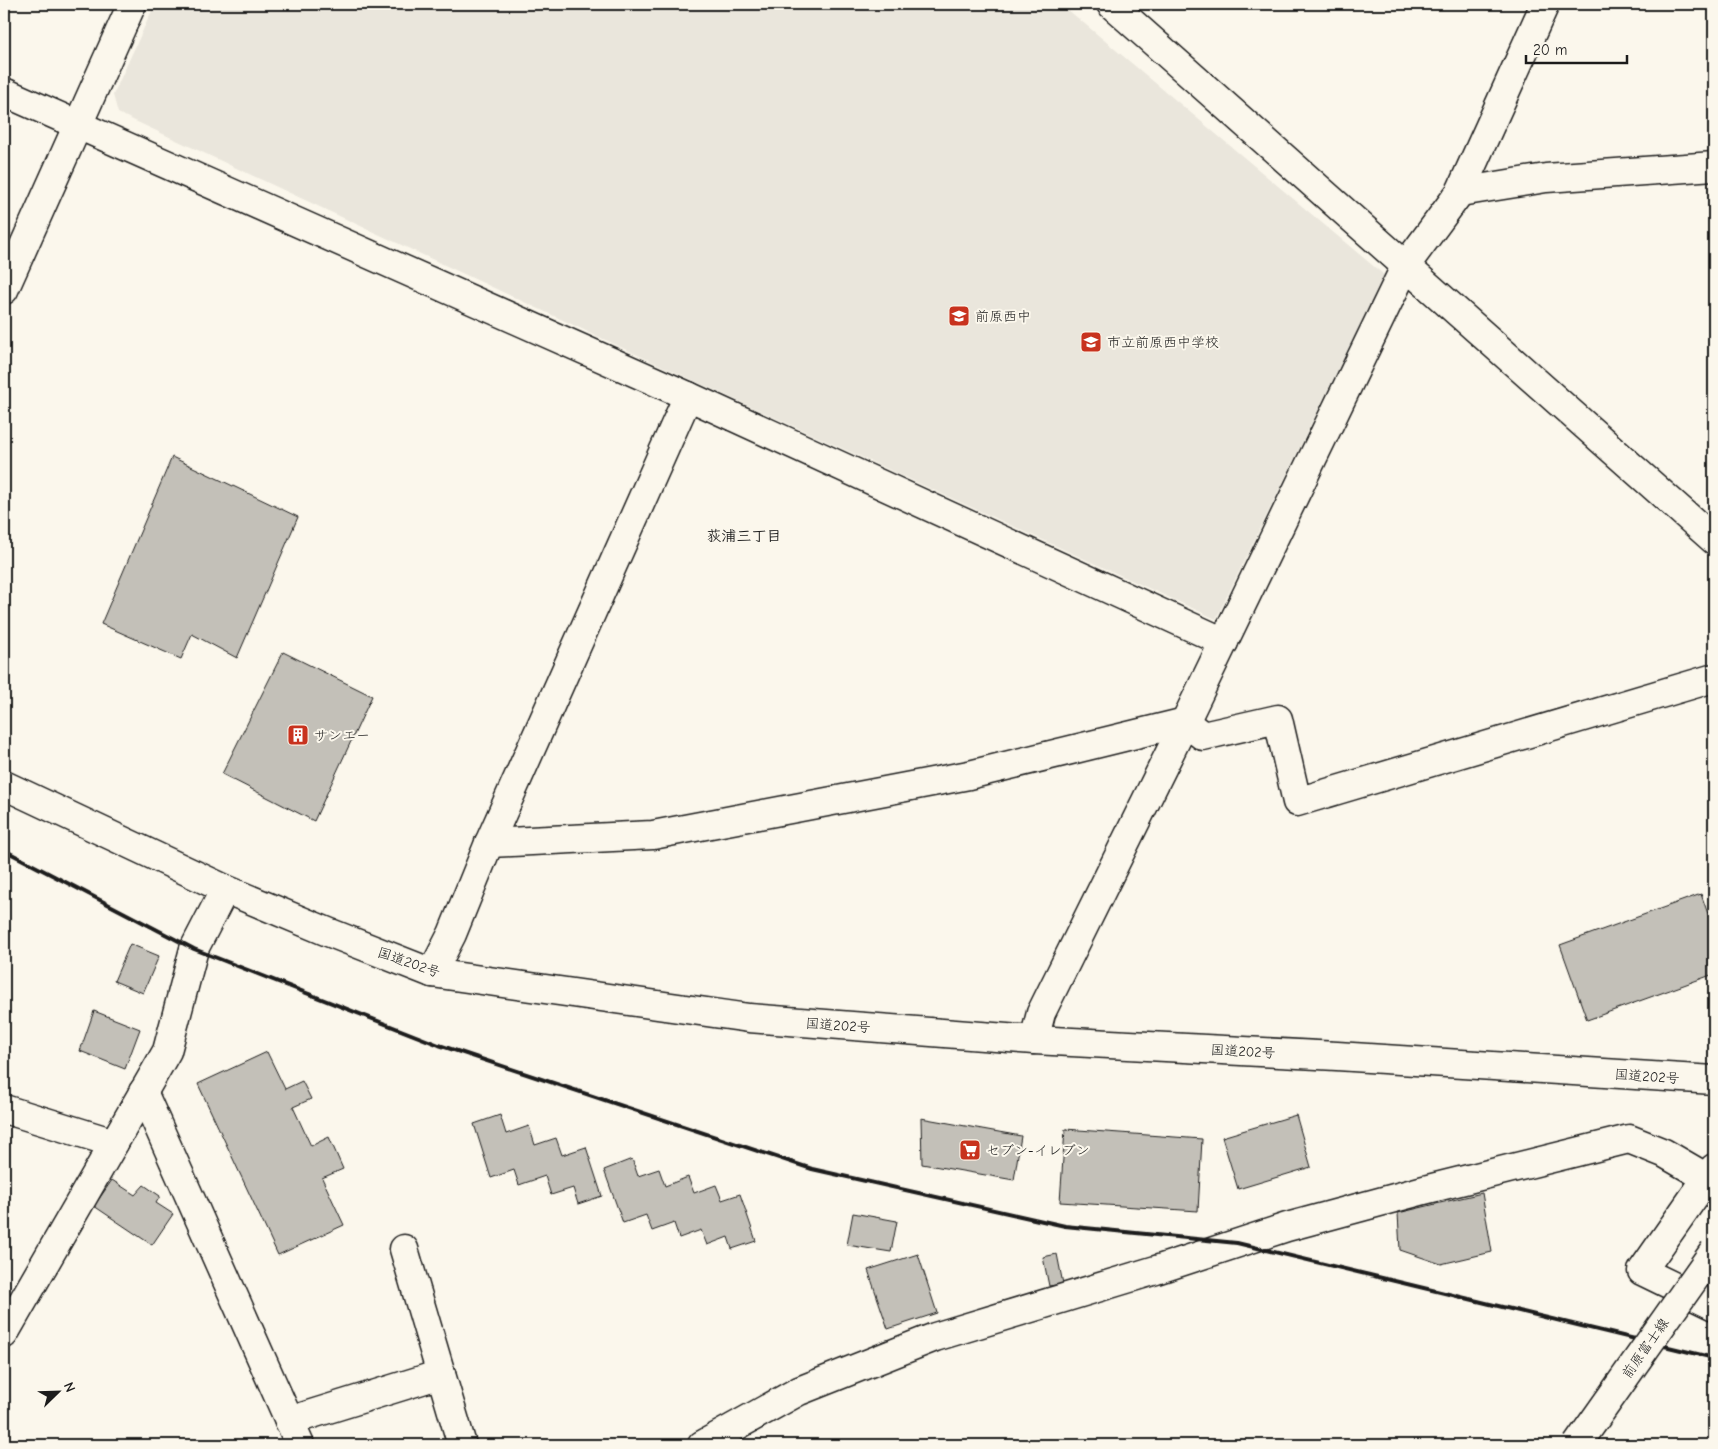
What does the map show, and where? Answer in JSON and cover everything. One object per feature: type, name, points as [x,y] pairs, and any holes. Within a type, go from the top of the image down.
[{"type":"main road","points":[[4,290],[132,4]]},
{"type":"main road","points":[[1111,4],[1714,540]]},
{"type":"main road","points":[[1034,1040],[1042,1013],[1406,265],[1460,192],[1545,4]]},
{"type":"main road","points":[[4,92],[688,396],[1224,642]]},
{"type":"main road","points":[[1460,192],[1546,178],[1714,166]]},
{"type":"main road","points":[[432,973],[452,934],[489,843],[688,396]]},
{"type":"main road","points":[[1185,722],[1203,736],[1278,719],[1297,802],[1714,678]]},
{"type":"main road","points":[[489,843],[653,835],[969,775],[1185,722]]},
{"type":"main road","name":"国道202号","points":[[4,785],[225,889],[432,973],[749,1018],[1034,1040],[1337,1056],[1714,1080]]},
{"type":"main road","points":[[4,1334],[167,1051],[194,949],[225,889]]},
{"type":"main road","points":[[143,1092],[294,1433],[441,1374]]},
{"type":"main road","points":[[4,1109],[114,1143]]},
{"type":"main road","points":[[702,1445],[799,1391],[934,1337],[1156,1270],[1287,1227],[1415,1192],[1629,1139],[1711,1173],[1642,1271],[1714,1306]]},
{"type":"main road","points":[[404,1249],[462,1445]]},
{"type":"main road","name":"前原富士線","points":[[1577,1445],[1714,1251]]},
{"type":"shaded area","name":"前原西中","points":[[155,4],[1061,4],[1384,275],[1216,619],[642,357],[118,113],[113,95]]},
{"type":"building","points":[[172,457],[298,517],[237,658],[192,634],[181,659],[101,624]]},
{"type":"building","name":"サンエー","points":[[283,652],[372,696],[314,821],[222,774]]},
{"type":"building","points":[[1701,894],[1714,931],[1714,974],[1587,1020],[1560,945]]},
{"type":"building","points":[[130,944],[159,956],[143,993],[114,981]]},
{"type":"building","points":[[94,1011],[140,1029],[125,1069],[80,1051]]},
{"type":"building","points":[[267,1052],[285,1089],[302,1081],[311,1099],[293,1107],[311,1146],[329,1137],[343,1169],[322,1178],[344,1225],[278,1255],[198,1084]]},
{"type":"building","points":[[500,1115],[506,1134],[529,1126],[535,1145],[556,1138],[562,1155],[586,1147],[602,1196],[578,1204],[573,1188],[551,1195],[545,1176],[519,1185],[514,1170],[491,1178],[474,1124]]},
{"type":"building","points":[[1296,1115],[1311,1167],[1238,1189],[1222,1137]]},
{"type":"building","name":"セブン-イレブン","points":[[921,1118],[1021,1136],[1014,1180],[922,1164]]},
{"type":"building","points":[[1065,1129],[1202,1139],[1198,1211],[1060,1202]]},
{"type":"building","points":[[632,1159],[638,1176],[659,1169],[665,1186],[688,1177],[694,1193],[716,1185],[722,1200],[740,1194],[756,1241],[732,1249],[728,1237],[707,1245],[701,1230],[679,1238],[674,1223],[652,1231],[646,1215],[623,1223],[604,1170]]},
{"type":"building","points":[[112,1180],[135,1195],[144,1185],[160,1196],[156,1203],[173,1214],[152,1245],[94,1206]]},
{"type":"building","points":[[1482,1193],[1492,1252],[1441,1264],[1400,1250],[1398,1213]]},
{"type":"building","points":[[853,1213],[897,1221],[891,1252],[847,1245]]},
{"type":"building","points":[[918,1254],[937,1313],[888,1329],[868,1270]]},
{"type":"building","points":[[1057,1254],[1063,1284],[1049,1286],[1043,1257]]},
{"type":"railway","points":[[4,850],[194,949],[439,1045],[812,1169],[1065,1226],[1237,1243],[1714,1358]]},
{"type":"place","name":"前原西中","points":[[959,316]]},
{"type":"place","name":"市立前原西中学校","points":[[1091,342]]},
{"type":"place","name":"サンエー","points":[[298,735]]},
{"type":"place","name":"セブン-イレブン","points":[[970,1150]]},
{"type":"district","name":"荻浦三丁目","points":[[744,536]]}]
